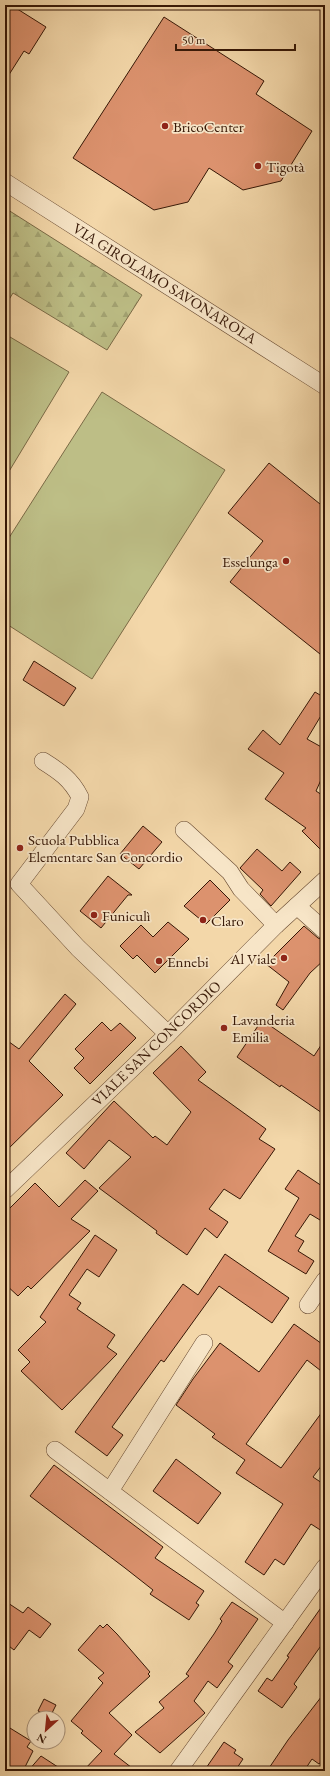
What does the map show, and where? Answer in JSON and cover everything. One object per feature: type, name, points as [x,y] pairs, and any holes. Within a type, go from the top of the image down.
[{"type":"street","name":"VIA GIROLAMO SAVONAROLA","points":[[5,182],[325,386]]},
{"type":"street","points":[[43,761],[56,769],[74,785],[80,797],[76,809],[20,884],[78,948],[168,1034]]},
{"type":"street","points":[[184,830],[230,872],[241,889],[276,925]]},
{"type":"street","name":"VIALE SAN CONCORDIO","points":[[5,1190],[168,1034],[276,925],[325,880]]},
{"type":"street","points":[[297,906],[325,930]]},
{"type":"street","points":[[308,1305],[325,1280]]},
{"type":"street","points":[[110,1491],[204,1343]]},
{"type":"street","points":[[55,1450],[286,1622]]},
{"type":"street","points":[[178,1771],[325,1567]]},
{"type":"green space","points":[[5,208],[142,295],[107,350],[13,293],[5,306]]},
{"type":"green space","points":[[5,334],[69,372],[5,478]]},
{"type":"green space","points":[[102,392],[225,470],[92,679],[5,623],[5,544]]},
{"type":"building","points":[[5,5],[11,5],[46,27],[29,54],[24,51],[5,81]]},
{"type":"building","name":"BricoCenter","points":[[164,17],[264,81],[256,94],[312,131],[281,181],[243,190],[209,168],[188,202],[154,210],[73,158]]},
{"type":"building","name":"Esselunga","points":[[269,463],[325,508],[325,658],[230,582],[263,541],[228,513]]},
{"type":"building","points":[[34,661],[76,688],[64,706],[23,680]]},
{"type":"building","points":[[315,692],[325,698],[325,709],[307,739],[325,749],[325,771],[316,791],[325,797],[325,854],[302,831],[306,828],[265,799],[284,773],[248,749],[263,730],[280,745]]},
{"type":"building","points":[[143,826],[162,842],[139,869],[120,854]]},
{"type":"building","points":[[257,849],[282,871],[290,862],[301,872],[271,906],[260,894],[263,890],[240,868]]},
{"type":"building","points":[[108,876],[132,895],[128,895],[101,928],[80,911]]},
{"type":"building","points":[[210,880],[230,900],[206,924],[184,906]]},
{"type":"building","points":[[168,922],[189,939],[155,973],[137,955],[133,959],[120,946],[141,925],[153,937]]},
{"type":"building","points":[[304,926],[318,938],[325,941],[325,959],[310,973],[283,1010],[276,1005],[289,982],[266,964]]},
{"type":"building","points":[[65,994],[76,1004],[29,1061],[63,1095],[5,1152],[5,1039],[19,1049]]},
{"type":"building","points":[[262,1020],[314,1056],[325,1039],[325,1115],[281,1085],[280,1087],[237,1057]]},
{"type":"building","points":[[102,1022],[111,1031],[120,1023],[136,1038],[90,1084],[74,1068],[84,1058],[75,1049]]},
{"type":"building","points":[[181,1046],[206,1072],[198,1080],[266,1129],[259,1139],[275,1149],[240,1199],[224,1189],[209,1209],[228,1222],[217,1238],[205,1228],[187,1255],[156,1233],[157,1231],[99,1188],[131,1157],[109,1140],[84,1169],[66,1153],[114,1101],[153,1138],[155,1136],[167,1145],[191,1112],[153,1073]]},
{"type":"building","points":[[298,1170],[325,1188],[325,1223],[310,1214],[295,1236],[304,1241],[298,1251],[314,1261],[306,1274],[268,1251],[299,1198],[285,1189]]},
{"type":"building","points":[[85,1180],[98,1191],[71,1219],[90,1231],[31,1289],[28,1286],[18,1296],[5,1284],[5,1213],[35,1183],[59,1207]]},
{"type":"building","points":[[95,1235],[117,1250],[99,1277],[87,1269],[69,1295],[81,1303],[77,1309],[115,1335],[107,1347],[117,1354],[62,1410],[21,1371],[30,1362],[18,1350],[46,1322],[40,1317]]},
{"type":"building","points":[[225,1254],[289,1298],[272,1323],[219,1286],[164,1362],[161,1360],[112,1427],[123,1435],[107,1456],[75,1432],[183,1284],[198,1295]]},
{"type":"building","points":[[294,1324],[325,1346],[325,1374],[307,1360],[246,1444],[281,1468],[325,1408],[325,1461],[313,1477],[325,1485],[325,1533],[311,1524],[284,1565],[275,1559],[264,1575],[245,1562],[283,1504],[236,1473],[245,1460],[212,1437],[215,1434],[176,1405],[220,1343],[259,1372]]},
{"type":"building","points":[[176,1459],[221,1493],[198,1524],[153,1491]]},
{"type":"building","points":[[54,1465],[163,1547],[155,1558],[204,1591],[196,1603],[199,1605],[189,1620],[150,1594],[153,1590],[30,1496]]},
{"type":"building","points":[[5,1601],[23,1613],[28,1607],[51,1624],[40,1638],[29,1630],[14,1650],[5,1643]]},
{"type":"building","points":[[232,1602],[258,1619],[228,1662],[233,1666],[217,1688],[208,1681],[194,1701],[205,1713],[160,1753],[135,1732],[164,1708],[159,1702],[189,1676],[186,1674],[214,1634],[222,1621],[220,1619]]},
{"type":"building","points":[[325,1602],[325,1640],[294,1684],[297,1687],[282,1708],[258,1691],[267,1678],[272,1681],[289,1657],[287,1656]]},
{"type":"building","points":[[107,1624],[150,1672],[148,1674],[150,1676],[109,1713],[132,1735],[114,1754],[136,1771],[83,1771],[102,1751],[81,1733],[83,1731],[71,1721],[103,1683],[98,1678],[104,1673],[78,1650],[100,1625],[103,1628]]},
{"type":"building","points":[[325,1692],[325,1757],[319,1764],[312,1759],[304,1771],[267,1771],[288,1740]]},
{"type":"building","points":[[44,1699],[56,1705],[54,1710],[38,1710]]},
{"type":"building","points":[[5,1725],[26,1738],[26,1750],[33,1751],[23,1771],[5,1771]]},
{"type":"building","points":[[224,1742],[236,1750],[234,1753],[243,1759],[235,1771],[204,1771]]},
{"type":"building","points":[[41,1756],[64,1771],[28,1771]]},
{"type":"place","name":"BricoCenter","points":[[165,126]]},
{"type":"place","name":"Tigotà","points":[[258,166]]},
{"type":"place","name":"Esselunga","points":[[286,561]]},
{"type":"place","name":"Scuola Pubblica Elementare San Concordio","points":[[20,848]]},
{"type":"place","name":"Funiculì","points":[[94,915]]},
{"type":"place","name":"Claro","points":[[203,920]]},
{"type":"place","name":"Al Viale","points":[[284,958]]},
{"type":"place","name":"Ennebi","points":[[159,961]]},
{"type":"place","name":"Lavanderia Emilia","points":[[224,1028]]}]
